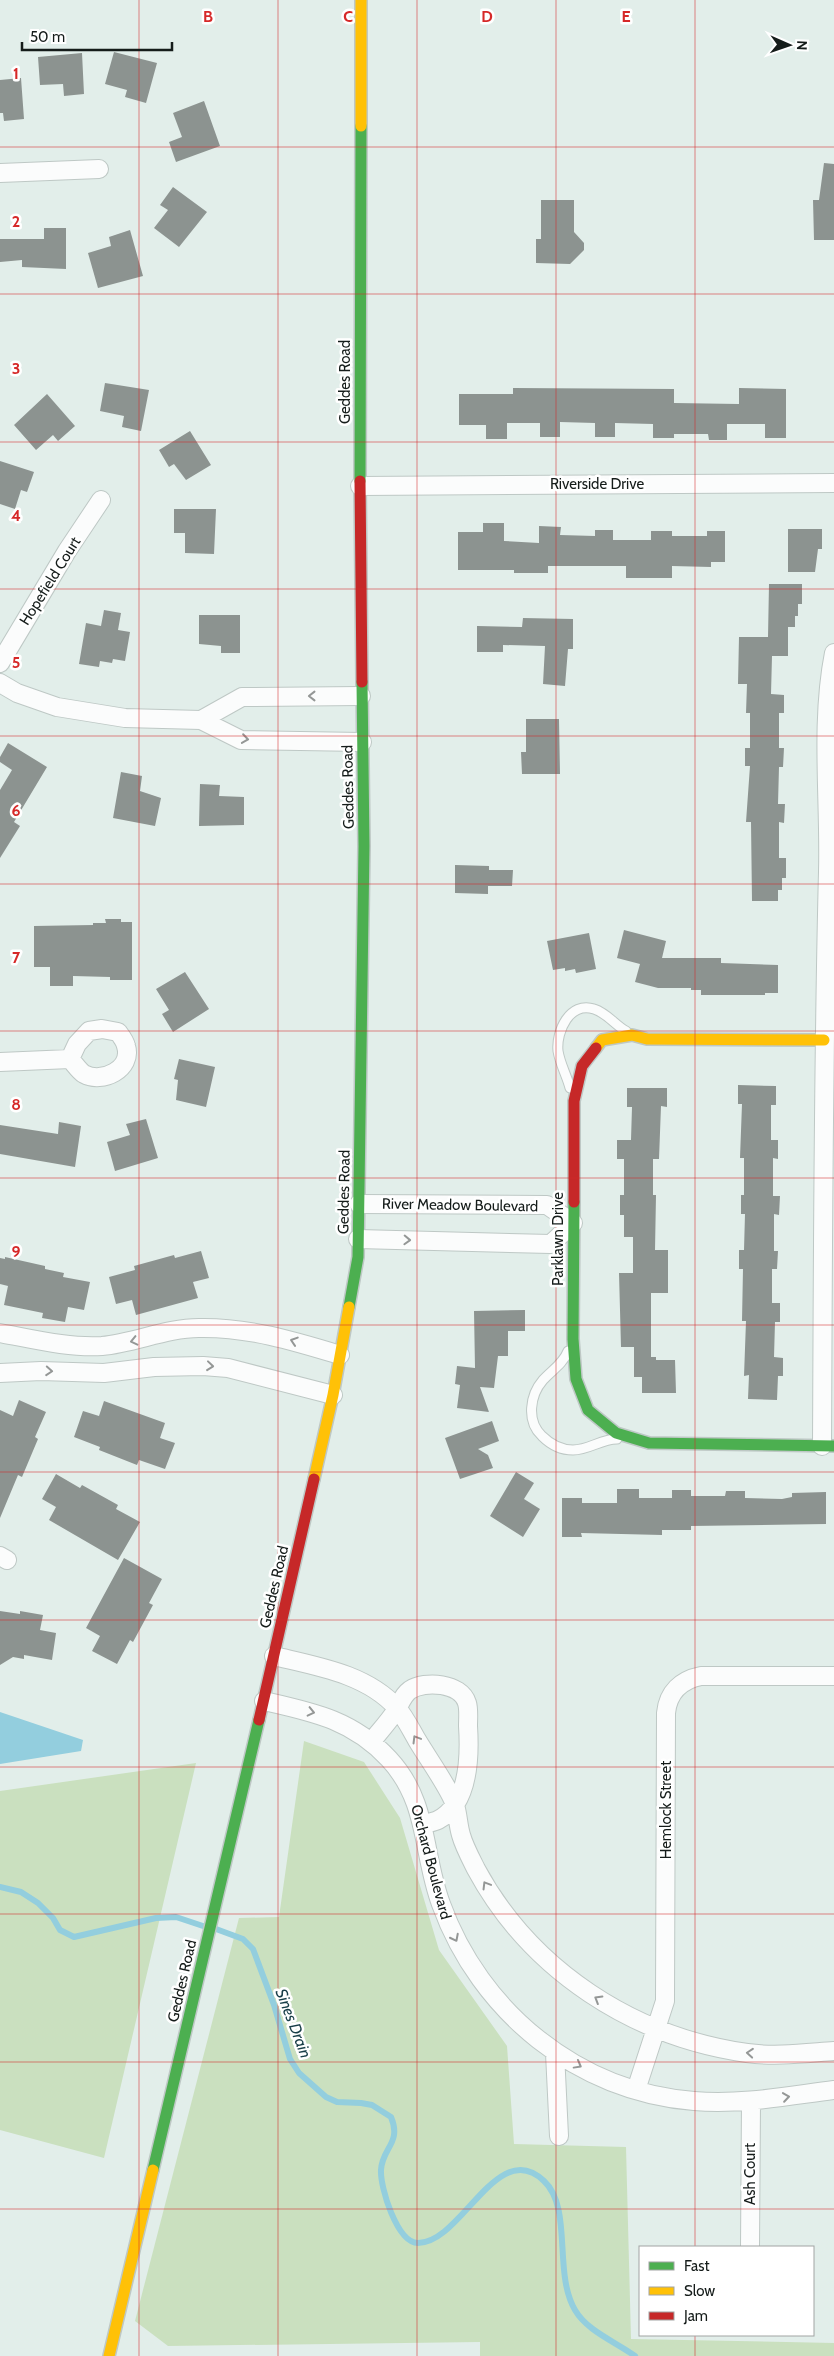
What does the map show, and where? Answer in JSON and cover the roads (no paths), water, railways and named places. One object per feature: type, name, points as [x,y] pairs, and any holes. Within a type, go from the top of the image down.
[{"type":"main road","name":"Geddes Road","points":[[109,2356],[264,1701],[332,1395],[358,1257],[364,846],[360,486],[361,0]]},
{"type":"main road","name":"Parklawn Drive","points":[[824,1040],[647,1039],[632,1035],[602,1040],[582,1066],[574,1102],[573,1339],[576,1378],[588,1410],[616,1433],[648,1444],[678,1446],[828,1446]]},
{"type":"street","points":[[0,173],[99,169]]},
{"type":"street","name":"Riverside Drive","points":[[360,486],[834,482]]},
{"type":"street","name":"Hopefield Court","points":[[0,662],[67,551],[101,500]]},
{"type":"street","points":[[828,1446],[824,1040],[828,855],[828,696],[834,653]]},
{"type":"street","points":[[0,683],[17,693],[57,707],[91,714],[125,718],[201,720],[241,740],[362,742]]},
{"type":"street","points":[[201,720],[242,697],[361,696]]},
{"type":"street","points":[[0,1062],[70,1059]]},
{"type":"street","name":"River Meadow Boulevard","points":[[358,1204],[547,1206],[573,1223]]},
{"type":"street","points":[[358,1239],[551,1244],[573,1223]]},
{"type":"street","points":[[0,1333],[73,1346],[102,1346],[129,1342],[174,1331],[225,1328],[287,1338],[340,1355]]},
{"type":"street","points":[[0,1373],[41,1371],[104,1373],[154,1367],[203,1366],[228,1368],[332,1395]]},
{"type":"street","points":[[274,1656],[344,1674],[373,1689],[398,1708],[455,1804],[461,1836],[476,1869],[494,1900],[522,1936],[548,1961],[584,1990],[622,2014],[656,2029],[710,2046],[749,2053],[788,2054],[834,2051]]},
{"type":"street","name":"Hemlock Street","points":[[636,2090],[665,2001],[666,1710],[670,1696],[677,1686],[690,1678],[701,1676],[834,1676]]},
{"type":"street","points":[[371,1742],[398,1708],[403,1696],[411,1689],[429,1685],[449,1687],[460,1693],[467,1703],[467,1767],[462,1789],[455,1804],[439,1820],[424,1824]]},
{"type":"street","name":"Orchard Boulevard","points":[[264,1701],[319,1713],[348,1726],[371,1742],[390,1760],[405,1780],[416,1803],[424,1824],[437,1892],[448,1924],[467,1960],[480,1981],[502,2007],[525,2030],[555,2053],[596,2075],[636,2090],[693,2101],[751,2102],[834,2090]]},
{"type":"street","points":[[555,2053],[559,2136]]},
{"type":"street","name":"Ash Court","points":[[750,2246],[751,2102]]},
{"type":"lane","points":[[574,1102],[558,1050],[560,1035],[569,1016],[582,1008],[593,1008],[603,1012],[615,1025],[632,1035]]},
{"type":"lane","points":[[573,1339],[567,1356],[542,1381],[534,1395],[531,1410],[533,1422],[539,1434],[554,1445],[572,1450],[584,1449],[608,1439],[633,1439]]},
{"type":"water","points":[[0,1712],[83,1740],[81,1751],[0,1764]]},
{"type":"waterway","name":"Sines Drain","points":[[0,1887],[21,1892],[38,1903],[53,1918],[60,1930],[74,1937],[156,1918],[176,1917],[206,1927]]},
{"type":"waterway","name":"Sines Drain","points":[[216,1929],[243,1939],[253,1949],[274,2005],[290,2059],[299,2073],[326,2097],[337,2102],[372,2105],[391,2117],[394,2133],[382,2162],[381,2178],[391,2213],[403,2234],[410,2241],[418,2243],[434,2238],[450,2227],[495,2181],[511,2172],[527,2171],[544,2181],[553,2193],[558,2207],[565,2278],[575,2310],[594,2330],[635,2356]]}]
